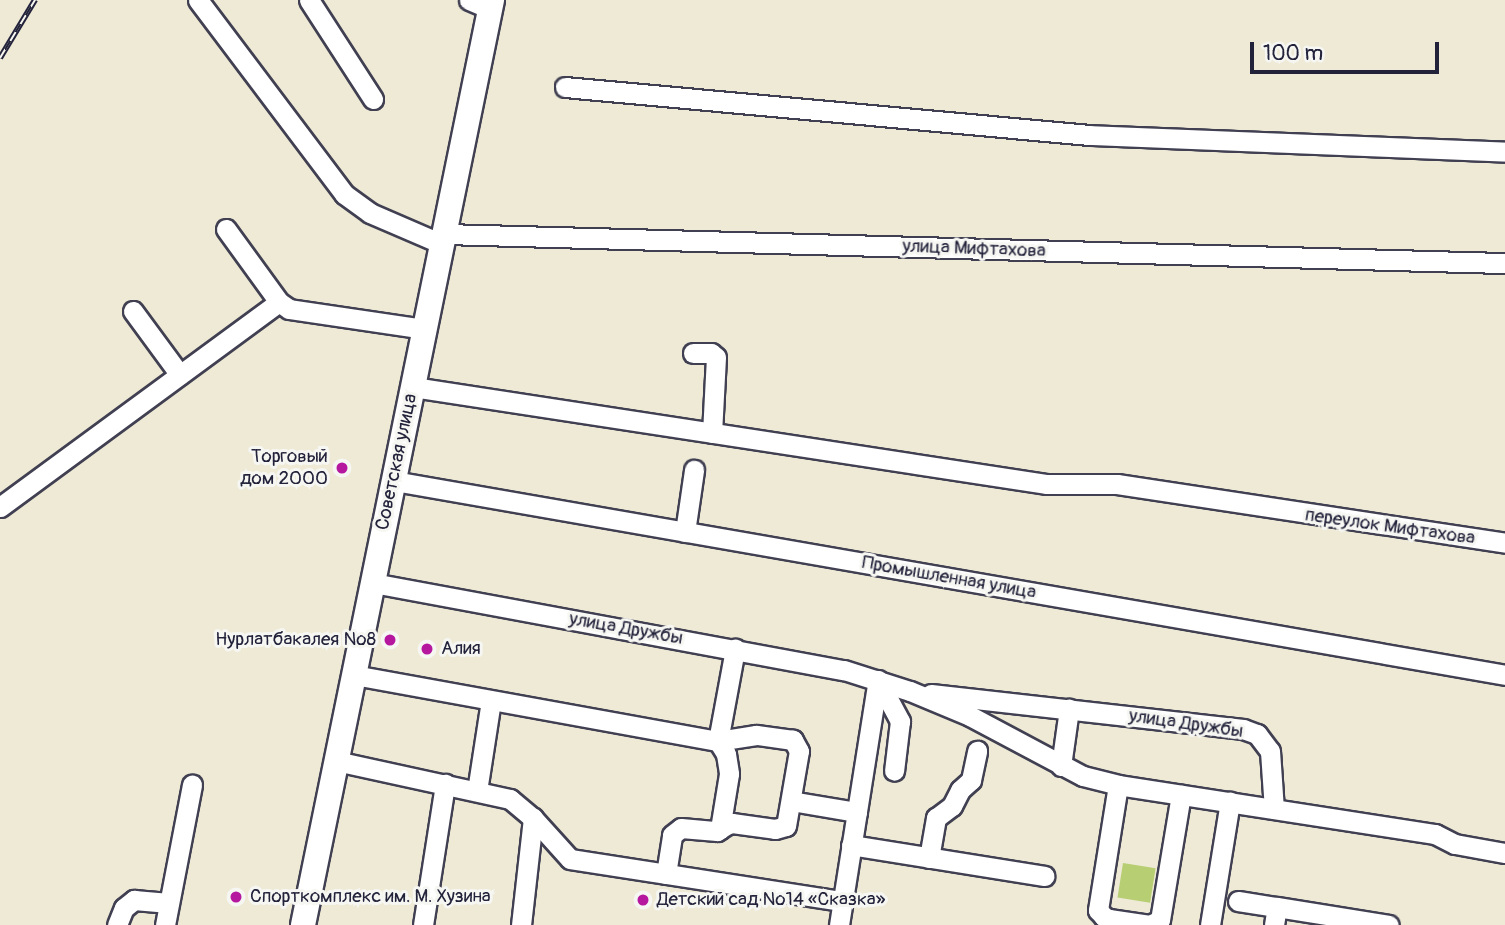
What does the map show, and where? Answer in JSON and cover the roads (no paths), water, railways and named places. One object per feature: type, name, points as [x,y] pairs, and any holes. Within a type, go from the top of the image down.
[{"type":"main road","name":"Советская улица","points":[[303,925],[443,239],[483,3]]},
{"type":"street","points":[[198,0],[344,194],[370,213],[443,239]]},
{"type":"street","points":[[309,0],[373,99]]},
{"type":"street","points":[[565,87],[1088,135],[1505,152]]},
{"type":"street","points":[[226,229],[279,302],[296,311],[425,329]]},
{"type":"street","name":"улица Мифтахова","points":[[443,239],[1505,263]]},
{"type":"street","points":[[0,507],[279,302]]},
{"type":"street","points":[[133,311],[180,375]]},
{"type":"street","points":[[413,387],[712,433],[717,360],[711,354],[693,353]]},
{"type":"street","name":"переулок Мифтахова","points":[[712,433],[1046,484],[1117,484],[1274,510],[1505,543]]},
{"type":"street","points":[[685,532],[694,470]]},
{"type":"street","name":"Промышленная улица","points":[[394,481],[1505,675]]},
{"type":"street","name":"улица Дружбы","points":[[373,583],[806,661],[910,691],[970,716],[1061,766],[1118,785],[1435,834],[1455,844],[1505,853]]},
{"type":"street","points":[[720,829],[729,774],[726,754],[718,741],[735,649]]},
{"type":"street","points":[[354,675],[718,741],[752,735],[793,740],[799,751],[788,821],[781,829],[732,823],[720,829],[686,827],[672,835],[666,874]]},
{"type":"street","points":[[878,680],[900,721],[894,771]]},
{"type":"street","points":[[839,925],[878,680]]},
{"type":"street","name":"улица Дружбы","points":[[910,691],[1243,729],[1257,734],[1270,751],[1274,809]]},
{"type":"street","points":[[477,790],[491,701]]},
{"type":"street","points":[[1061,766],[1069,709]]},
{"type":"street","points":[[929,858],[936,818],[952,806],[960,790],[971,780],[977,751]]},
{"type":"street","points":[[336,761],[510,799],[534,818],[570,859],[842,901]]},
{"type":"street","points":[[423,925],[445,783]]},
{"type":"street","points":[[165,925],[191,785]]},
{"type":"street","points":[[1118,785],[1098,920],[1156,924],[1163,915],[1181,795]]},
{"type":"street","points":[[791,801],[857,812]]},
{"type":"street","points":[[1210,925],[1230,802]]},
{"type":"street","points":[[521,925],[534,818]]},
{"type":"street","points":[[851,845],[1045,876]]},
{"type":"street","points":[[117,925],[124,908],[134,900],[169,903]]},
{"type":"street","points":[[1238,901],[1276,916],[1389,925]]},
{"type":"railway","points":[[0,58],[35,0]]},
{"type":"place","name":"Торговый дом 2000","points":[[342,468]]},
{"type":"place","name":"Нурлатбакалея №8","points":[[390,640]]},
{"type":"place","name":"Алия","points":[[427,649]]},
{"type":"place","name":"Спорткомплекс им. М. Хузина","points":[[236,897]]},
{"type":"place","name":"Детский сад №14 «Сказка»","points":[[643,900]]}]
